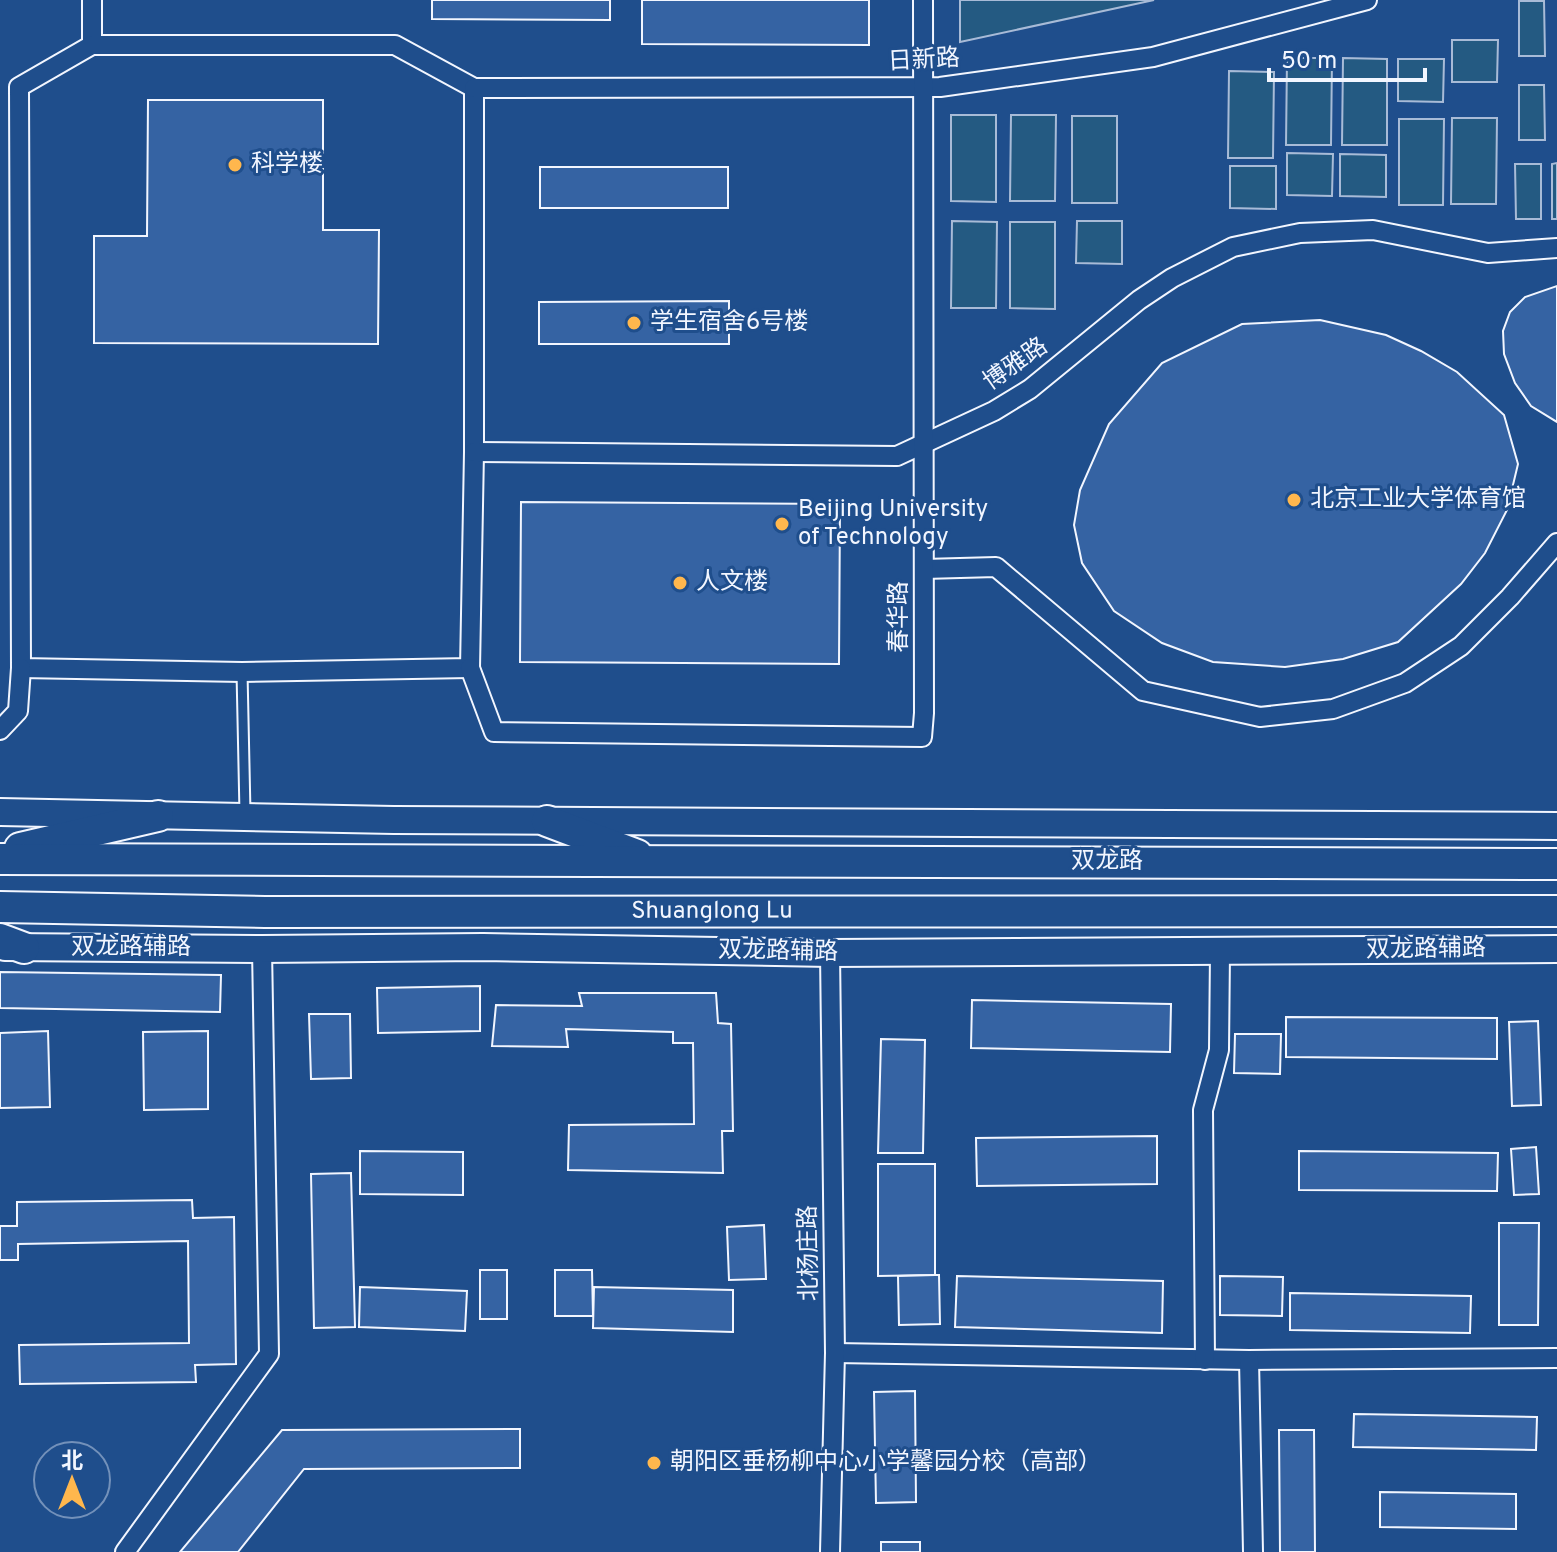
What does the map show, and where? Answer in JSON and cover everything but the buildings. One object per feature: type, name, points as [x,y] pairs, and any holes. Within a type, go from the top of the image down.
[{"type":"main road","points":[[0,812],[547,821],[1557,826]]},
{"type":"main road","points":[[0,852],[158,816]]},
{"type":"main road","points":[[547,821],[658,862]]},
{"type":"main road","name":"Shuanglong Lu","points":[[0,859],[658,862]]},
{"type":"main road","name":"双龙路","points":[[658,862],[1557,864]]},
{"type":"main road","name":"Shuanglong Lu","points":[[0,907],[265,912],[1557,911]]},
{"type":"main road","name":"双龙路辅路","points":[[8,945],[262,949],[483,947],[830,953],[1557,949]]},
{"type":"street","points":[[92,0],[92,45]]},
{"type":"street","name":"春华路","points":[[470,668],[494,732],[922,737],[923,0]]},
{"type":"street","name":"日新路","points":[[474,88],[940,87],[1153,57],[1367,0]]},
{"type":"street","points":[[0,730],[18,711],[21,668],[19,87],[92,45],[395,45],[474,88],[474,452],[470,668],[242,672],[21,668]]},
{"type":"street","name":"博雅路","points":[[474,452],[897,456],[994,411],[1030,389],[1139,300],[1172,278],[1233,247],[1300,233],[1373,230],[1488,253],[1557,248]]},
{"type":"street","points":[[0,275],[20,275]]},
{"type":"street","points":[[924,569],[996,567],[1143,691],[1260,717],[1333,709],[1405,683],[1461,646],[1510,597],[1557,543]]},
{"type":"street","points":[[125,1552],[269,1354],[262,949]]},
{"type":"street","name":"北杨庄路","points":[[830,953],[835,1353],[830,1552]]},
{"type":"street","points":[[1205,1360],[1203,1110],[1219,1050],[1220,953]]},
{"type":"street","points":[[835,1353],[1205,1360],[1557,1358]]},
{"type":"street","points":[[1249,1360],[1253,1552]]},
{"type":"lane","points":[[242,672],[245,817]]},
{"type":"shaded area","points":[[960,0],[1154,0],[960,42]]},
{"type":"shaded area","points":[[1519,1],[1544,1],[1545,56],[1519,56]]},
{"type":"shaded area","points":[[1452,40],[1498,40],[1497,82],[1452,82]]},
{"type":"shaded area","points":[[1287,58],[1332,58],[1331,145],[1286,145]]},
{"type":"shaded area","points":[[1343,58],[1387,59],[1387,145],[1342,145]]},
{"type":"shaded area","points":[[1398,59],[1444,59],[1443,102],[1398,101]]},
{"type":"shaded area","points":[[1229,71],[1274,72],[1273,158],[1228,158]]},
{"type":"shaded area","points":[[1519,85],[1544,85],[1545,140],[1519,140]]},
{"type":"shaded area","points":[[951,115],[996,115],[996,202],[951,201]]},
{"type":"shaded area","points":[[1011,115],[1056,115],[1055,201],[1010,201]]},
{"type":"shaded area","points":[[1072,116],[1117,116],[1117,203],[1072,203]]},
{"type":"shaded area","points":[[1452,118],[1497,118],[1496,204],[1451,204]]},
{"type":"shaded area","points":[[1399,119],[1444,119],[1443,205],[1399,205]]},
{"type":"shaded area","points":[[1287,153],[1333,154],[1332,196],[1287,195]]},
{"type":"shaded area","points":[[1340,154],[1386,155],[1386,197],[1340,196]]},
{"type":"shaded area","points":[[1557,163],[1557,219],[1552,219],[1552,164]]},
{"type":"shaded area","points":[[1515,164],[1541,164],[1541,219],[1516,219]]},
{"type":"shaded area","points":[[1230,166],[1276,166],[1276,209],[1230,208]]},
{"type":"shaded area","points":[[952,221],[997,222],[996,308],[951,308]]},
{"type":"shaded area","points":[[1077,221],[1122,221],[1122,264],[1076,263]]},
{"type":"shaded area","points":[[1010,222],[1055,222],[1055,309],[1010,308]]},
{"type":"place","name":"科学楼","points":[[235,165]]},
{"type":"place","name":"学生宿舍6号楼","points":[[634,323]]},
{"type":"place","name":"北京工业大学体育馆","points":[[1294,500]]},
{"type":"place","name":"Beijing University of Technology","points":[[782,524]]},
{"type":"place","name":"人文楼","points":[[680,583]]},
{"type":"place","name":"朝阳区垂杨柳中心小学馨园分校（高部）","points":[[654,1463]]}]
